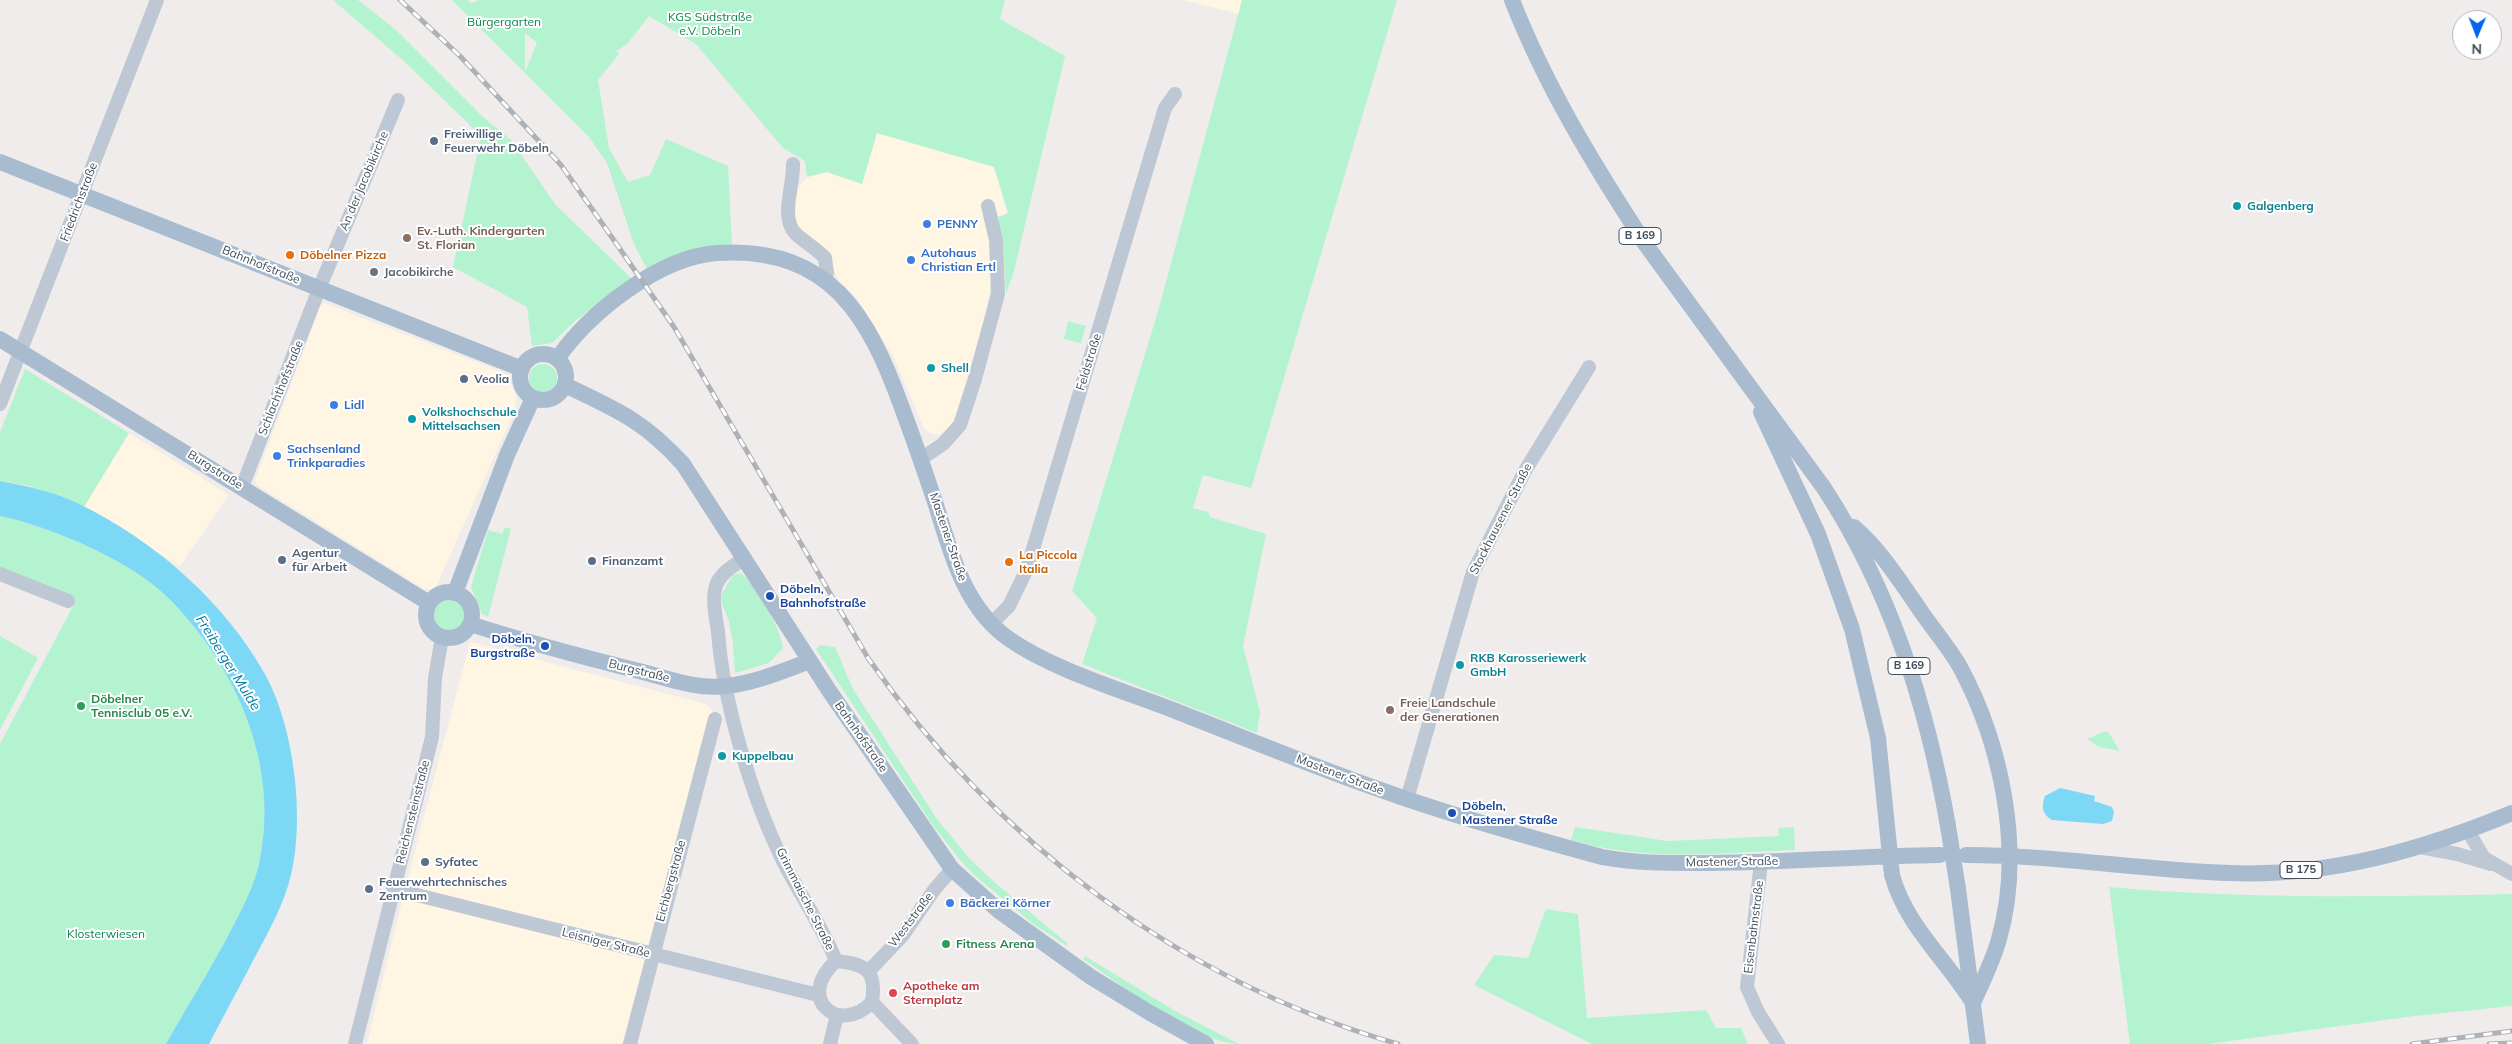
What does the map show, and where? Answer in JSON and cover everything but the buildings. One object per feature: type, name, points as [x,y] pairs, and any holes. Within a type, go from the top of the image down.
[{"type":"main road","name":"B 169","points":[[1512,0],[1542,70],[1620,205],[1646,245],[1842,516],[1882,593],[1910,667],[1933,751],[1958,888],[1978,1044]]},
{"type":"main road","name":"Bahnhofstraße","points":[[0,162],[522,369]]},
{"type":"main road","name":"Mastener Straße","points":[[557,359],[588,324],[634,287],[665,267],[693,256],[738,252],[775,257],[808,270],[824,281],[847,300],[871,333],[898,395],[961,578],[977,608],[991,624],[1020,646],[1073,671],[1407,799],[1622,861],[1667,863],[1760,862],[1940,855]]},
{"type":"main road","name":"Burgstraße","points":[[0,339],[429,603]]},
{"type":"main road","points":[[536,356],[550,356],[557,359],[565,370],[565,385],[556,397],[548,400],[533,398],[524,390],[521,384],[522,369],[530,359],[536,356]]},
{"type":"main road","name":"Bahnhofstraße","points":[[565,385],[628,415],[665,444],[692,478],[810,661],[952,869],[999,911],[1091,977],[1206,1044]]},
{"type":"main road","points":[[1754,392],[1770,436],[1818,534],[1852,629],[1878,738],[1890,856],[1896,888],[1911,921],[1973,1003]]},
{"type":"main road","points":[[455,593],[507,455],[533,398]]},
{"type":"main road","points":[[1842,516],[1862,533],[1898,579],[1958,664],[1978,705],[1995,755],[2003,791],[2008,855],[2007,887],[2002,927],[1973,1003]]},
{"type":"main road","points":[[443,593],[455,593],[468,603],[472,613],[470,624],[458,636],[442,637],[433,632],[427,623],[426,613],[429,603],[443,593]]},
{"type":"main road","name":"Burgstraße","points":[[470,624],[577,655],[678,681],[710,687],[751,681],[810,661]]},
{"type":"main road","name":"B 175","points":[[1966,855],[2008,855],[2231,874],[2284,872],[2351,863],[2420,847],[2468,831],[2512,813]]},
{"type":"street","name":"Friedrichstraße","points":[[0,404],[83,195],[157,0]]},
{"type":"street","name":"Feldstraße","points":[[991,624],[1009,606],[1027,569],[1165,108],[1175,94]]},
{"type":"street","name":"An der Jacobikirche","points":[[319,289],[398,100]]},
{"type":"street","points":[[793,164],[793,180],[786,216],[794,232],[826,258],[827,273],[824,281]]},
{"type":"street","points":[[921,459],[943,444],[960,425],[978,370],[998,294],[996,240],[988,206]]},
{"type":"street","name":"Schlachthofstraße","points":[[242,487],[319,289]]},
{"type":"street","name":"Stockhausener Straße","points":[[1407,799],[1474,572],[1526,469],[1589,367]]},
{"type":"street","name":"Grimmaische Straße","points":[[745,558],[722,576],[715,592],[720,661],[725,686],[750,772],[770,829],[783,860],[823,929],[836,961]]},
{"type":"street","points":[[0,574],[68,601]]},
{"type":"street","name":"Reichensteinstraße","points":[[355,1044],[432,737],[435,678],[442,637]]},
{"type":"street","name":"Eichbergstraße","points":[[630,1044],[715,719]]},
{"type":"street","points":[[2468,831],[2480,854],[2491,864]]},
{"type":"street","points":[[2420,847],[2450,852],[2491,864],[2512,874]]},
{"type":"street","name":"Eisenbahnstraße","points":[[1760,862],[1747,987],[1758,1012],[1778,1044]]},
{"type":"street","name":"Weststraße","points":[[869,971],[903,935],[934,890],[952,869]]},
{"type":"street","name":"Leisniger Straße","points":[[393,889],[818,995]]},
{"type":"street","points":[[836,961],[856,963],[869,971],[874,986],[872,1002],[853,1015],[837,1015],[826,1009],[818,995],[820,982],[828,969],[836,961]]},
{"type":"street","points":[[872,1002],[912,1044]]},
{"type":"street","points":[[830,1044],[837,1015]]},
{"type":"shaded area","points":[[1183,0],[1242,0],[1239,14]]},
{"type":"shaded area","points":[[877,133],[994,167],[1008,214],[988,219],[991,273],[990,291],[984,320],[953,424],[940,434],[931,434],[924,428],[894,358],[857,298],[839,281],[828,258],[796,229],[793,193],[807,177],[827,172],[862,184]]},
{"type":"shaded area","points":[[324,303],[502,372],[509,378],[516,397],[515,410],[435,589],[425,589],[418,585],[257,485],[255,480],[321,305]]},
{"type":"shaded area","points":[[129,433],[229,495],[180,566],[84,507]]},
{"type":"shaded area","points":[[470,642],[706,704],[713,712],[622,1044],[367,1044],[407,881]]},
{"type":"green space","points":[[333,0],[358,0],[395,29],[483,117],[511,140],[555,204],[631,278],[575,321],[552,343],[532,346],[527,307],[453,267],[481,136],[406,63]]},
{"type":"green space","points":[[452,0],[467,0],[471,3],[479,0],[1005,0],[1000,19],[1065,56],[1014,271],[1006,294],[1003,242],[998,217],[1008,213],[994,167],[877,133],[862,184],[827,172],[807,177],[805,161],[783,148],[696,44],[649,16],[627,44],[617,51],[615,50],[619,54],[598,80],[609,148],[628,182],[650,175],[666,139],[728,166],[732,247],[647,269],[634,244],[607,163],[589,137]],"holes":[[[525,33],[537,43],[525,72]]]},
{"type":"green space","points":[[1242,0],[1397,0],[1251,488],[1203,475],[1193,508],[1208,512],[1210,517],[1266,534],[1243,646],[1260,712],[1257,733],[1082,664],[1097,618],[1072,591],[1157,315]]},
{"type":"green space","points":[[1068,321],[1086,326],[1081,343],[1064,339]]},
{"type":"green space","points":[[543,364],[553,368],[557,378],[553,388],[543,392],[533,388],[529,378],[533,368]]},
{"type":"green space","points":[[25,369],[129,433],[84,507],[30,486],[0,481],[0,432]]},
{"type":"green space","name":"Klosterwiesen","points":[[0,516],[64,536],[108,556],[147,580],[163,593],[188,619],[230,681],[245,714],[257,750],[263,786],[264,822],[260,859],[255,878],[222,946],[166,1044],[0,1044],[0,744],[73,606],[58,593],[0,568]]},
{"type":"green space","points":[[505,527],[511,529],[488,617],[482,614],[471,587],[488,530],[502,534]]},
{"type":"green space","points":[[741,573],[754,587],[767,608],[778,630],[783,648],[769,663],[735,673],[733,644],[729,621],[722,604],[722,594],[733,575]]},
{"type":"green space","points":[[449,600],[459,605],[464,615],[459,625],[449,630],[439,625],[434,615],[439,605]]},
{"type":"green space","points":[[0,636],[38,658],[0,730]]},
{"type":"green space","points":[[821,645],[835,647],[853,689],[937,819],[970,859],[1068,944],[1067,946],[1032,923],[974,875],[961,861],[934,827],[816,649]]},
{"type":"green space","points":[[2106,731],[2120,751],[2099,747],[2087,739]]},
{"type":"green space","points":[[1575,827],[1668,841],[1779,836],[1778,828],[1794,827],[1795,850],[1710,854],[1654,854],[1599,847],[1571,840]]},
{"type":"green space","points":[[2109,887],[2210,894],[2260,895],[2512,894],[2512,1006],[2414,1016],[2208,1044],[2130,1044]]},
{"type":"green space","points":[[1546,909],[1578,914],[1587,1018],[1706,1010],[1716,1028],[1741,1028],[1748,1044],[1592,1044],[1474,985],[1494,955],[1528,958]]},
{"type":"green space","points":[[1085,956],[1177,1012],[1239,1044],[1222,1041],[1181,1023],[1083,959]]},
{"type":"water","name":"Freiberger Mulde","points":[[0,481],[31,487],[79,504],[107,519],[161,555],[186,576],[230,623],[250,649],[276,697],[290,747],[297,800],[295,852],[291,875],[276,917],[209,1044],[166,1044],[230,932],[248,897],[258,869],[264,822],[263,786],[257,750],[245,714],[230,681],[210,649],[188,619],[163,593],[147,580],[108,556],[64,536],[0,516]]},
{"type":"water","points":[[2060,788],[2095,796],[2094,801],[2112,807],[2114,812],[2112,821],[2103,824],[2052,820],[2044,812],[2045,796]]},
{"type":"railway","points":[[400,0],[460,56],[561,165],[674,327],[868,658],[919,725],[974,787],[1035,845],[1100,897],[1169,943],[1242,983],[1318,1017],[1398,1044]]},
{"type":"railway","points":[[2412,1044],[2512,1031]]},
{"type":"railway","points":[[2489,1044],[2512,1043]]},
{"type":"place","name":"Freiwillige Feuerwehr Döbeln","points":[[434,141]]},
{"type":"place","name":"Galgenberg","points":[[2237,206]]},
{"type":"place","name":"PENNY","points":[[927,224]]},
{"type":"place","name":"Ev.-Luth. Kindergarten St. Florian","points":[[407,238]]},
{"type":"place","name":"Döbelner Pizza","points":[[290,255]]},
{"type":"place","name":"Autohaus Christian Ertl","points":[[911,260]]},
{"type":"place","name":"Jacobikirche","points":[[374,272]]},
{"type":"place","name":"Shell","points":[[931,368]]},
{"type":"place","name":"Veolia","points":[[464,379]]},
{"type":"place","name":"Lidl","points":[[334,405]]},
{"type":"place","name":"Volkshochschule Mittelsachsen","points":[[412,419]]},
{"type":"place","name":"Sachsenland Trinkparadies","points":[[277,456]]},
{"type":"place","name":"Agentur für Arbeit","points":[[282,560]]},
{"type":"place","name":"Finanzamt","points":[[592,561]]},
{"type":"place","name":"La Piccola Italia","points":[[1009,562]]},
{"type":"place","name":"Döbeln, Bahnhofstraße","points":[[770,596]]},
{"type":"place","name":"Döbeln, Burgstraße","points":[[545,646]]},
{"type":"place","name":"RKB Karosseriewerk GmbH","points":[[1460,665]]},
{"type":"place","name":"Döbelner Tennisclub 05 e.V.","points":[[81,706]]},
{"type":"place","name":"Freie Landschule der Generationen","points":[[1390,710]]},
{"type":"place","name":"Kuppelbau","points":[[722,756]]},
{"type":"place","name":"Döbeln, Mastener Straße","points":[[1452,813]]},
{"type":"place","name":"Syfatec","points":[[425,862]]},
{"type":"place","name":"Feuerwehrtechnisches Zentrum","points":[[369,889]]},
{"type":"place","name":"Bäckerei Körner","points":[[950,903]]},
{"type":"place","name":"Fitness Arena","points":[[946,944]]},
{"type":"place","name":"Apotheke am Sternplatz","points":[[893,993]]},
{"type":"park label","name":"Bürgergarten","points":[[504,22]]},
{"type":"park label","name":"KGS Südstraße e.V. Döbeln","points":[[710,24]]}]
